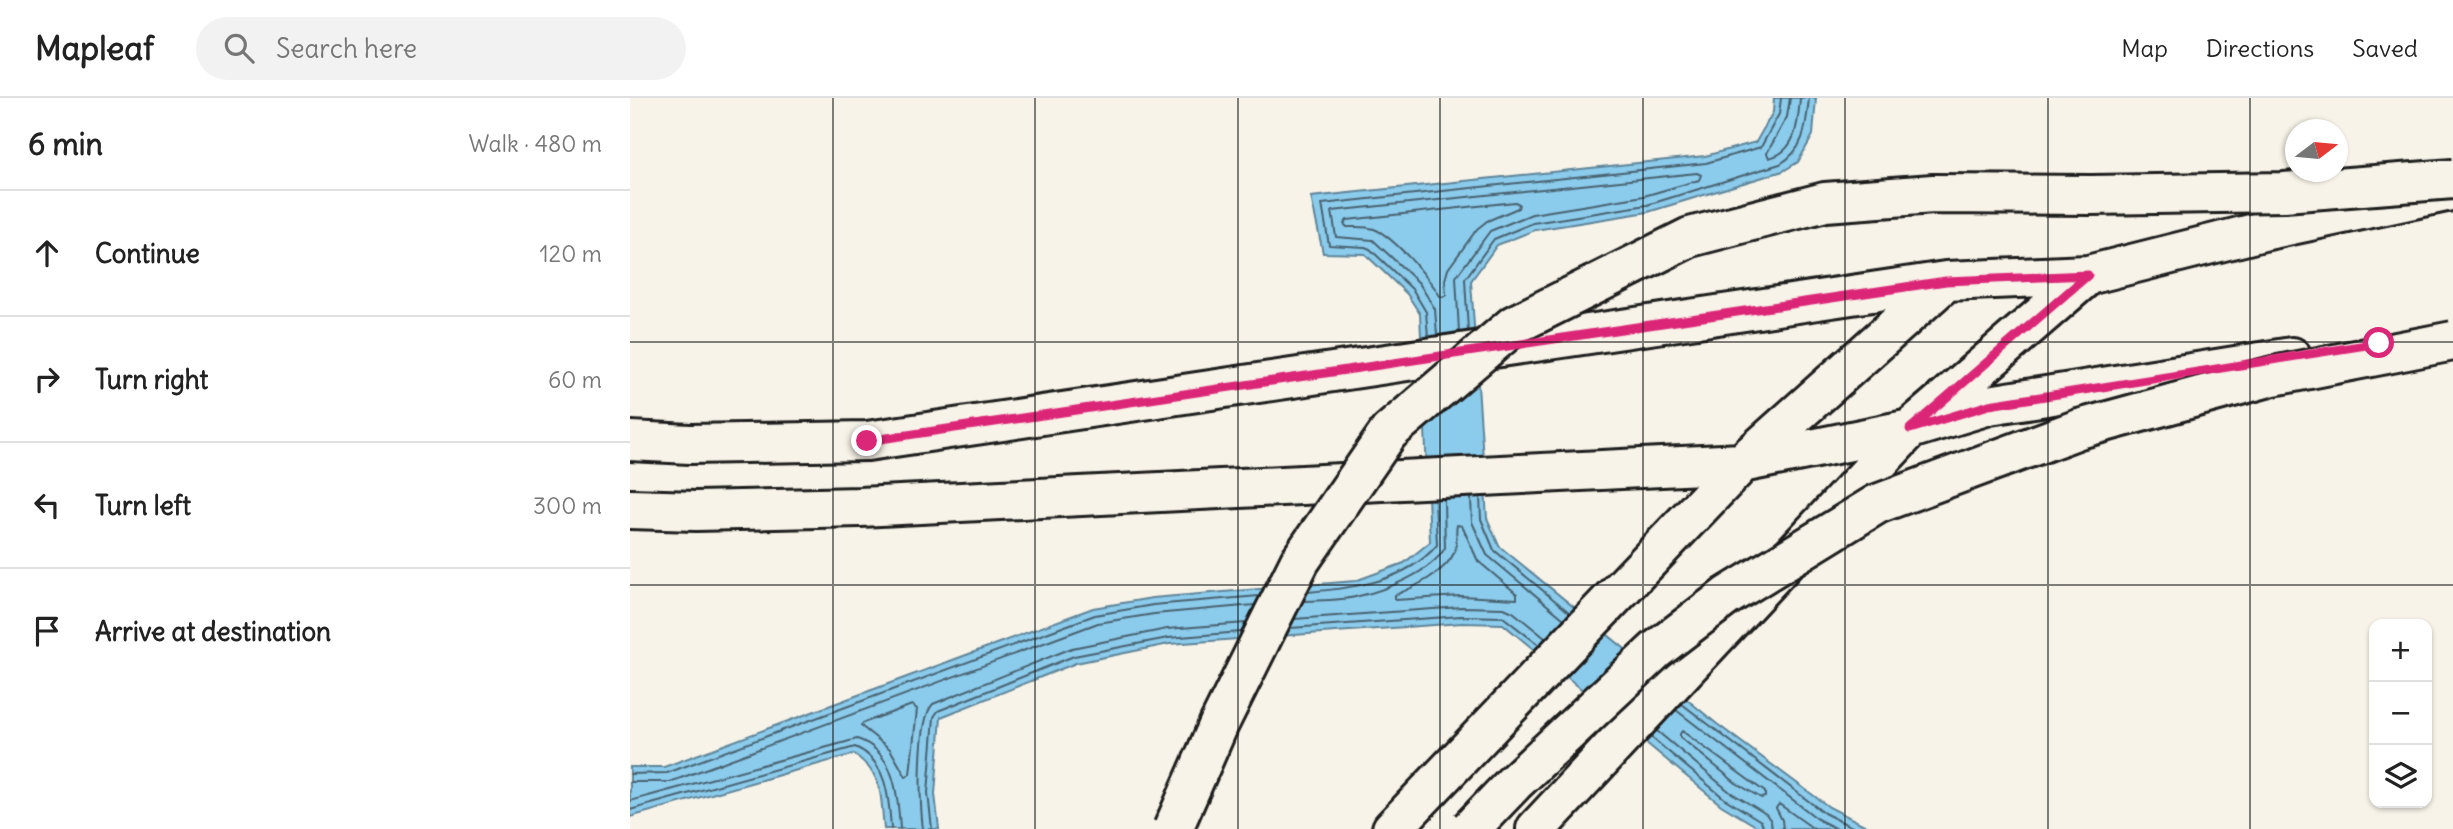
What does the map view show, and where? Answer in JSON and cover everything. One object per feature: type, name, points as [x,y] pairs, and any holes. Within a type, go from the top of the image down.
[{"type":"main road","points":[[1173,829],[1219,724],[1300,561],[1389,432],[1514,324],[1690,237],[1825,202],[1933,194],[2284,192],[2453,179]]},
{"type":"main road","points":[[630,441],[690,444],[867,441],[1946,281],[2088,275],[2263,231],[2453,191]]},
{"type":"main road","points":[[1536,829],[1910,429],[2088,275]]},
{"type":"main road","points":[[1392,829],[1741,463],[1946,281]]},
{"type":"main road","points":[[630,509],[860,507],[1741,463],[1910,429],[1989,405],[2379,343],[2453,328]]},
{"type":"main road","points":[[1470,829],[1514,783],[1656,650],[1727,596],[1877,504],[2079,429],[2273,376],[2453,341]]},
{"type":"water","points":[[1774,98],[1816,98],[1813,135],[1798,162],[1783,171],[1648,212],[1535,230],[1497,245],[1471,281],[1487,518],[1499,546],[1717,724],[1829,807],[1872,829],[1761,829],[1721,805],[1503,624],[1462,623],[1169,644],[1076,663],[941,717],[935,794],[939,829],[884,829],[881,796],[876,779],[864,762],[854,754],[630,817],[630,767],[664,767],[1093,608],[1152,598],[1355,581],[1404,563],[1430,542],[1420,314],[1407,294],[1365,254],[1323,253],[1311,197],[1705,156],[1756,142],[1773,112]]},
{"type":"route","points":[[867,441],[1946,281],[2088,275],[1910,429],[1989,405],[2379,343]]}]
